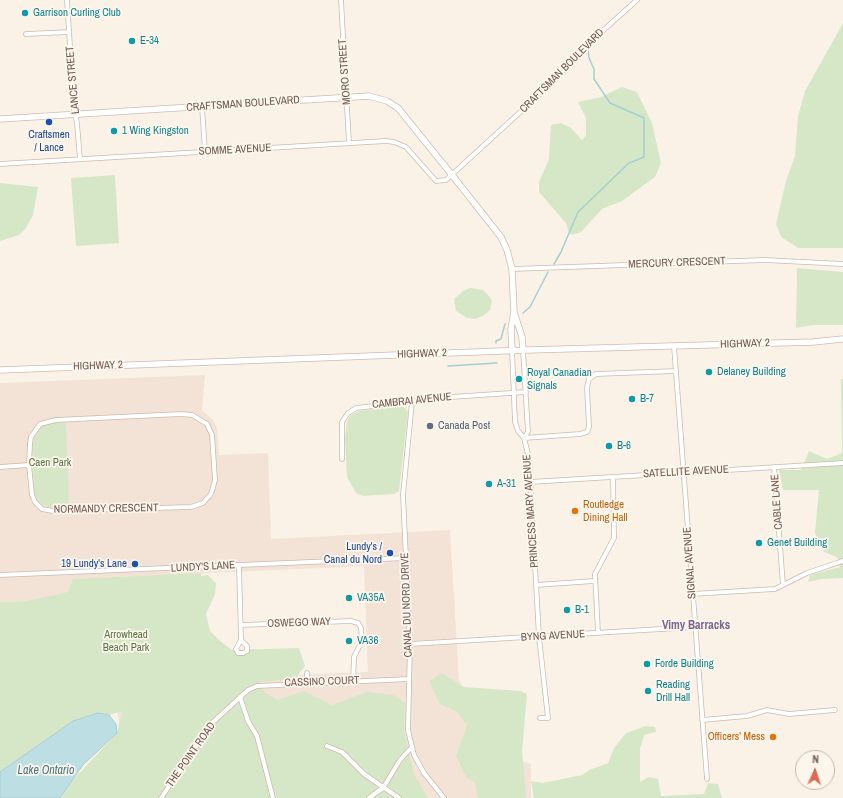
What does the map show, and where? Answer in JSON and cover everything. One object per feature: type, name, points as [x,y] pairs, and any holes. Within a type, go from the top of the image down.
[{"type":"main road","name":"CRAFTSMAN BOULEVARD","points":[[0,119],[347,98],[375,97],[393,104],[501,237],[508,250],[512,269],[514,312],[511,329],[512,350]]},
{"type":"main road","name":"CRAFTSMAN BOULEVARD","points":[[514,312],[522,337],[524,350]]},
{"type":"main road","name":"HIGHWAY 2","points":[[0,370],[512,350],[813,342],[843,339]]},
{"type":"street","name":"LANCE STREET","points":[[67,0],[75,115],[80,159]]},
{"type":"street","name":"MORO STREET","points":[[341,0],[349,143]]},
{"type":"street","name":"CRAFTSMAN BOULEVARD","points":[[452,175],[553,82],[578,53],[637,0]]},
{"type":"street","points":[[26,34],[69,32]]},
{"type":"street","points":[[202,106],[205,152]]},
{"type":"street","name":"SOMME AVENUE","points":[[0,164],[349,143],[394,142],[406,147],[412,152],[436,181],[446,180],[452,175]]},
{"type":"street","name":"MERCURY CRESCENT","points":[[512,269],[765,260],[843,264]]},
{"type":"street","name":"SIGNAL AVENUE","points":[[674,346],[707,779]]},
{"type":"street","name":"PRINCESS MARY AVENUE","points":[[512,350],[515,422],[518,431],[524,438],[528,454],[539,637],[548,718],[540,718]]},
{"type":"street","name":"PRINCESS MARY AVENUE","points":[[524,350],[528,432],[524,438]]},
{"type":"street","points":[[524,438],[580,434],[587,432],[589,427],[587,388],[589,379],[596,374],[675,371]]},
{"type":"street","name":"CAMBRAI AVENUE","points":[[342,459],[342,422],[344,417],[351,410],[359,407],[451,397],[526,392]]},
{"type":"street","name":"CANAL DU NORD DRIVE","points":[[412,402],[403,486],[410,644],[407,721],[411,748],[424,773],[444,798]]},
{"type":"street","name":"NORMANDY CRESCENT","points":[[192,415],[207,424],[212,435],[215,480],[211,494],[203,503],[191,507],[53,511],[42,509],[35,502],[32,494],[29,466],[31,437],[40,424],[48,421],[192,415]]},
{"type":"street","name":"SATELLITE AVENUE","points":[[530,482],[843,463]]},
{"type":"street","points":[[0,467],[29,466]]},
{"type":"street","name":"CABLE LANE","points":[[774,467],[783,585]]},
{"type":"street","points":[[598,633],[594,582],[596,571],[614,538],[613,477]]},
{"type":"street","name":"LUNDY'S LANE","points":[[0,575],[406,558]]},
{"type":"street","points":[[692,594],[775,589],[807,573],[843,561]]},
{"type":"street","points":[[239,565],[241,640]]},
{"type":"street","points":[[536,584],[594,582]]},
{"type":"street","name":"OSWEGO WAY","points":[[241,625],[351,621],[358,623],[361,628],[362,641],[354,657],[353,681]]},
{"type":"street","name":"BYNG AVENUE","points":[[410,644],[695,627]]},
{"type":"street","points":[[307,673],[307,682]]},
{"type":"street","name":"CASSINO COURT","points":[[240,697],[248,690],[257,686],[307,682],[409,679]]},
{"type":"street","points":[[240,697],[248,720],[257,736],[272,798]]},
{"type":"street","name":"THE POINT ROAD","points":[[161,798],[203,733],[240,697]]},
{"type":"street","points":[[702,720],[747,716],[767,710],[790,714],[835,710]]},
{"type":"street","points":[[327,746],[342,752],[383,788],[399,798]]},
{"type":"street","points":[[370,798],[383,788],[400,760],[411,748]]},
{"type":"shaded area","points":[[205,375],[202,410],[213,420],[217,428],[219,455],[268,453],[271,539],[450,530],[459,680],[492,750],[531,764],[531,798],[69,798],[124,742],[117,712],[166,696],[248,677],[368,672],[364,566],[77,579],[78,599],[0,602],[0,383]]},
{"type":"green space","points":[[843,23],[843,248],[798,248],[781,237],[776,224],[786,181],[795,156],[798,116],[805,91]]},
{"type":"green space","points":[[622,87],[637,92],[652,123],[661,163],[655,177],[622,201],[602,209],[581,232],[572,235],[569,233],[566,223],[539,192],[539,182],[549,159],[551,125],[561,123],[571,128],[582,140],[586,135],[586,118],[578,102],[601,97]]},
{"type":"green space","points":[[115,175],[119,243],[76,246],[71,178]]},
{"type":"green space","points":[[0,183],[38,187],[33,215],[26,228],[19,235],[0,241]]},
{"type":"green space","points":[[797,268],[843,272],[843,325],[813,325],[796,328]]},
{"type":"green space","points":[[470,288],[483,290],[492,301],[490,310],[483,316],[475,319],[467,318],[456,311],[454,299],[463,291]]},
{"type":"green space","points":[[841,379],[843,379],[843,578],[822,579],[808,582],[810,575],[840,567],[837,557],[824,552],[815,533],[819,490],[783,490],[779,470],[801,470],[809,451],[827,459],[842,453]]},
{"type":"green space","points":[[400,406],[405,408],[408,412],[399,491],[394,494],[363,496],[356,493],[347,477],[345,439],[347,421],[351,415],[358,411]]},
{"type":"green space","name":"Caen Park","points":[[66,422],[69,506],[49,507],[37,501],[34,495],[32,438],[39,426],[46,423]]},
{"type":"green space","name":"Arrowhead Beach Park","points":[[201,573],[201,576],[208,575],[216,583],[215,594],[206,614],[210,631],[220,641],[232,650],[299,648],[305,666],[295,679],[260,682],[264,692],[277,700],[304,691],[332,705],[367,692],[393,695],[405,703],[404,731],[414,774],[428,798],[61,798],[73,780],[117,733],[122,711],[109,715],[98,713],[73,721],[0,772],[0,602],[27,601],[68,592],[73,579]]},
{"type":"green space","points":[[442,673],[464,687],[521,691],[527,694],[522,752],[526,798],[478,798],[475,782],[466,777],[456,756],[467,725],[457,712],[440,704],[429,681]]},
{"type":"green space","points":[[646,726],[655,727],[656,732],[644,735],[640,749],[640,782],[649,777],[658,779],[661,796],[704,794],[708,783],[718,784],[722,798],[534,798],[531,781],[543,783],[582,775],[589,770],[608,763],[614,748],[626,733]]},
{"type":"water","name":"Lake Ontario","points":[[98,713],[109,715],[116,724],[117,733],[83,765],[60,798],[0,798],[0,772],[73,721]]},
{"type":"waterway","points":[[554,264],[561,252],[578,212],[629,163],[644,157],[644,118],[610,103],[594,79],[594,69],[589,58],[588,48]]},
{"type":"waterway","points":[[523,313],[530,307],[548,272]]},
{"type":"waterway","points":[[496,343],[496,341],[501,339],[505,324]]},
{"type":"waterway","points":[[448,366],[497,363]]},
{"type":"place","name":"Garrison Curling Club","points":[[25,13]]},
{"type":"place","name":"E-34","points":[[132,41]]},
{"type":"place","name":"Craftsmen / Lance","points":[[49,122]]},
{"type":"place","name":"1 Wing Kingston","points":[[114,131]]},
{"type":"place","name":"Delaney Building","points":[[709,372]]},
{"type":"place","name":"Royal Canadian Signals","points":[[519,379]]},
{"type":"place","name":"B-7","points":[[632,399]]},
{"type":"place","name":"Canada Post","points":[[430,426]]},
{"type":"place","name":"B-6","points":[[609,446]]},
{"type":"place","name":"A-31","points":[[489,484]]},
{"type":"place","name":"Routledge Dining Hall","points":[[575,511]]},
{"type":"place","name":"Genet Building","points":[[759,543]]},
{"type":"place","name":"Lundy's / Canal du Nord","points":[[390,553]]},
{"type":"place","name":"19 Lundy's Lane","points":[[135,564]]},
{"type":"place","name":"VA35A","points":[[349,598]]},
{"type":"place","name":"B-1","points":[[567,610]]},
{"type":"place","name":"VA36","points":[[349,641]]},
{"type":"place","name":"Forde Building","points":[[647,664]]},
{"type":"place","name":"Reading Drill Hall","points":[[648,691]]},
{"type":"place","name":"Officers' Mess","points":[[773,737]]},
{"type":"district","name":"Vimy Barracks","points":[[696,626]]}]
